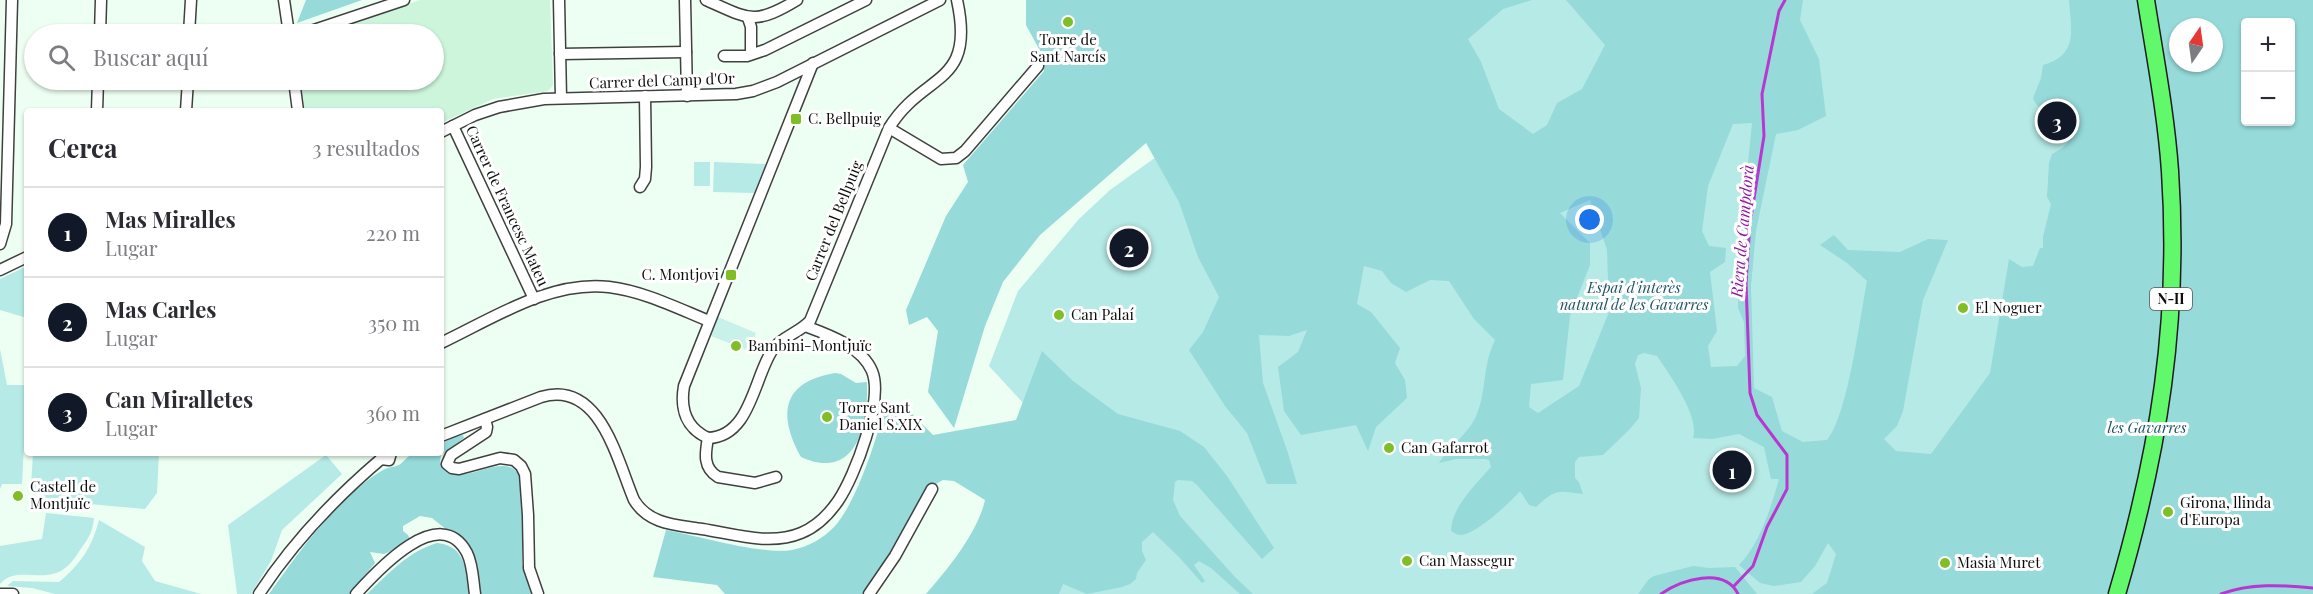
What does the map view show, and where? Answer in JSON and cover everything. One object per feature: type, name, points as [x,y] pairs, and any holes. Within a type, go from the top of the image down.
[{"type":"highway","name":"N-II","points":[[2117,594],[2135,534],[2157,434],[2166,364],[2172,284],[2170,172],[2162,101],[2146,0]]},
{"type":"street","points":[[0,244],[6,224],[12,0]]},
{"type":"street","points":[[100,24],[101,0]]},
{"type":"street","points":[[190,24],[191,0]]},
{"type":"street","points":[[284,0],[288,24]]},
{"type":"street","points":[[332,24],[404,0]]},
{"type":"street","points":[[559,0],[561,98]]},
{"type":"street","points":[[685,0],[687,96]]},
{"type":"street","points":[[706,0],[748,18],[769,15],[797,0]]},
{"type":"street","points":[[724,56],[747,56],[765,50],[866,0]]},
{"type":"street","name":"Carrer del Camp d'Or","points":[[444,130],[499,107],[561,98],[687,96],[753,91],[777,82],[940,0]]},
{"type":"street","name":"Carrer del Bellpuig","points":[[708,438],[727,432],[740,420],[775,347],[787,336],[805,326],[813,314],[889,128],[909,101],[941,79],[953,66],[961,43],[957,0]]},
{"type":"street","points":[[748,18],[751,27],[751,54]]},
{"type":"street","points":[[560,54],[686,52]]},
{"type":"street","points":[[776,477],[755,483],[712,474],[706,464],[708,438],[696,431],[687,420],[682,402],[684,386],[709,321],[813,63]]},
{"type":"street","points":[[889,128],[941,159],[956,158],[965,151],[1038,66]]},
{"type":"street","points":[[97,108],[98,90]]},
{"type":"street","points":[[186,108],[187,90]]},
{"type":"street","points":[[295,90],[298,108]]},
{"type":"street","points":[[640,187],[645,179],[646,167],[645,96]]},
{"type":"street","name":"Carrer de Francesc Mateu","points":[[453,126],[534,299]]},
{"type":"street","points":[[0,270],[24,258]]},
{"type":"street","points":[[444,342],[534,299],[577,287],[608,287],[648,297],[709,321]]},
{"type":"street","points":[[444,435],[541,397],[566,394],[588,407],[603,424],[634,500],[649,515],[666,524],[744,536],[773,540],[791,536],[812,528],[839,499],[866,440],[874,396],[874,377],[863,358],[838,340],[805,326]]},
{"type":"street","points":[[485,419],[486,432],[451,455],[447,464],[459,470],[504,458],[514,460],[521,466],[525,474],[528,568],[538,594]]},
{"type":"street","points":[[259,594],[286,554],[316,520],[384,456]]},
{"type":"street","points":[[869,594],[895,556],[932,489]]},
{"type":"street","points":[[356,594],[394,554],[435,535],[449,537],[464,549],[469,559],[475,594]]},
{"type":"street","points":[[0,594],[13,594]]},
{"type":"green space","points":[[306,0],[362,0],[297,23]]},
{"type":"green space","points":[[420,0],[550,0],[553,85],[548,91],[493,99],[444,122],[444,108],[302,108],[299,90],[444,90],[444,24],[352,24]]},
{"type":"green space","name":"les Gavarres","points":[[1026,0],[1532,0],[1503,9],[1468,39],[1481,62],[1499,109],[1533,134],[1547,125],[1557,103],[1582,89],[1605,45],[1566,0],[1803,0],[1800,20],[1819,59],[1826,116],[1798,130],[1776,134],[1756,231],[1751,286],[1754,388],[1772,397],[1782,431],[1803,442],[1827,440],[1841,410],[1847,388],[1867,281],[1847,263],[1820,245],[1834,235],[1848,250],[1900,252],[1928,239],[1948,240],[1923,300],[1903,411],[1897,426],[1884,439],[1896,451],[1931,454],[1990,373],[2009,259],[2022,267],[2033,266],[2040,248],[2043,248],[2043,237],[2051,204],[2047,197],[2049,163],[2052,154],[2060,150],[2069,140],[2071,129],[2063,109],[2041,108],[2033,98],[2041,78],[2043,65],[2055,61],[2068,48],[2071,31],[2069,0],[2313,0],[2313,594],[1812,594],[1827,583],[1836,554],[1828,543],[1815,566],[1801,582],[1774,586],[1760,583],[1739,565],[1759,536],[1779,479],[1771,479],[1764,447],[1739,434],[1712,439],[1693,438],[1692,418],[1676,384],[1657,356],[1644,353],[1638,355],[1635,364],[1641,388],[1639,418],[1603,455],[1579,457],[1575,462],[1575,478],[1583,494],[1558,492],[1536,507],[1529,505],[1520,491],[1501,510],[1475,530],[1467,534],[1457,534],[1451,531],[1455,514],[1465,497],[1491,467],[1489,460],[1485,459],[1456,459],[1439,463],[1474,421],[1480,405],[1488,359],[1495,340],[1474,319],[1449,281],[1430,280],[1406,292],[1391,283],[1382,271],[1364,266],[1357,304],[1371,312],[1400,348],[1395,363],[1405,380],[1407,398],[1376,427],[1368,451],[1356,425],[1301,435],[1284,411],[1278,367],[1298,352],[1307,330],[1289,336],[1259,335],[1263,383],[1297,484],[1267,484],[1247,433],[1225,406],[1189,350],[1203,332],[1219,297],[1198,257],[1179,202],[1146,143],[1040,235],[1003,282],[985,326],[954,428],[928,392],[938,331],[927,317],[909,325],[906,310],[946,216],[968,182],[963,165],[1044,71],[1039,49],[1026,25]],"holes":[[[1752,123],[1741,234],[1738,308],[1744,322],[1745,356],[1737,366],[1711,367],[1708,346],[1717,331],[1710,272],[1725,262],[1726,248],[1709,246],[1702,231],[1708,186],[1733,124]],[[1590,200],[1607,250],[1609,312],[1579,386],[1538,413],[1529,407],[1531,384],[1563,380],[1570,316],[1590,265],[1590,243],[1560,213]]]},
{"type":"green space","name":"Espai d'interès natural de les Gavarres","points":[[1337,0],[2313,0],[2313,594],[956,594],[1024,404],[989,366],[1018,291],[1079,219],[1110,190],[1163,152]]},
{"type":"green space","points":[[694,162],[710,162],[710,186],[694,186]]},
{"type":"green space","points":[[714,162],[766,164],[754,193],[713,192]]},
{"type":"green space","points":[[24,267],[24,317],[0,310],[0,279]]},
{"type":"green space","points":[[0,349],[7,385],[24,385],[24,444],[22,484],[2,484],[0,489]]},
{"type":"green space","points":[[1042,351],[1073,381],[1118,414],[1180,431],[1204,447],[1227,476],[1274,548],[1262,559],[1192,481],[1178,480],[1175,482],[1173,500],[1180,516],[1253,594],[1240,594],[1211,568],[1199,561],[1194,565],[1205,581],[1202,583],[1153,532],[1142,542],[1142,551],[1146,560],[1137,573],[1136,579],[1122,587],[1087,594],[1063,584],[1059,594],[926,594],[969,537],[985,500],[954,481],[943,480],[927,489],[898,544],[873,583],[862,594],[725,594],[717,585],[653,577],[666,530],[764,550],[792,550],[815,541],[835,526],[852,500],[873,448],[887,400],[909,411],[933,435],[1016,420]]},
{"type":"green space","points":[[835,373],[856,383],[867,382],[865,415],[855,445],[847,456],[835,462],[820,463],[801,457],[789,427],[787,414],[794,392],[817,377]]},
{"type":"green space","points":[[463,435],[464,438],[444,453],[444,442]]},
{"type":"green space","points":[[33,456],[159,456],[157,493],[145,509],[44,500],[31,487]]},
{"type":"green space","points":[[325,456],[342,474],[282,530],[271,561],[251,594],[237,594],[228,525]]},
{"type":"green space","points":[[409,456],[441,456],[440,463],[447,472],[456,475],[496,467],[513,468],[519,475],[523,528],[522,564],[532,594],[481,594],[476,559],[462,538],[432,518],[420,516],[403,526],[403,531],[410,539],[384,554],[370,552],[375,563],[349,594],[269,594],[321,526],[352,493],[385,469],[399,465]]},
{"type":"green space","points":[[46,513],[94,518],[87,540],[64,569],[48,575],[12,576],[0,584],[0,546],[42,539]]},
{"type":"green space","points":[[99,520],[145,547],[142,561],[155,581],[201,594],[55,594],[32,588],[7,586],[13,581],[59,582],[74,569],[85,554]]},
{"type":"green space","points":[[437,543],[447,545],[459,554],[465,568],[469,594],[367,594],[408,557]]},
{"type":"green space","points":[[1693,566],[1735,567],[1757,594],[1638,594],[1654,576]]},
{"type":"shaded area","points":[[718,317],[756,333],[749,351],[711,336]]},
{"type":"waterway","name":"Riera de Campdorà","points":[[1734,586],[1753,566],[1767,527],[1787,489],[1787,455],[1757,415],[1750,393],[1746,283],[1750,223],[1764,136],[1762,94],[1779,11],[1785,0]]},
{"type":"waterway","points":[[1661,594],[1690,580],[1702,578],[1723,580],[1731,585],[1738,594]]},
{"type":"waterway","points":[[2221,594],[2255,586],[2313,588]]},
{"type":"place","name":"Torre de Sant Narcís","points":[[1068,22]]},
{"type":"place","name":"C. Bellpuig","points":[[796,119]]},
{"type":"place","name":"Can Miralletes","points":[[2057,121]]},
{"type":"place","name":"Mas Carles","points":[[1129,248]]},
{"type":"place","name":"C. Montjovi","points":[[731,275]]},
{"type":"place","name":"El Noguer","points":[[1963,308]]},
{"type":"place","name":"Can Palaí","points":[[1059,315]]},
{"type":"place","name":"Bambini-Montjuïc","points":[[736,346]]},
{"type":"place","name":"Torre Sant Daniel S.XIX","points":[[827,417]]},
{"type":"place","name":"Can Gafarrot","points":[[1389,448]]},
{"type":"place","name":"Mas Miralles","points":[[1732,470]]},
{"type":"place","name":"Castell de Montjuïc","points":[[18,496]]},
{"type":"place","name":"Girona, llinda d'Europa","points":[[2168,512]]},
{"type":"place","name":"Can Massegur","points":[[1407,561]]},
{"type":"place","name":"Masia Muret","points":[[1945,563]]}]
